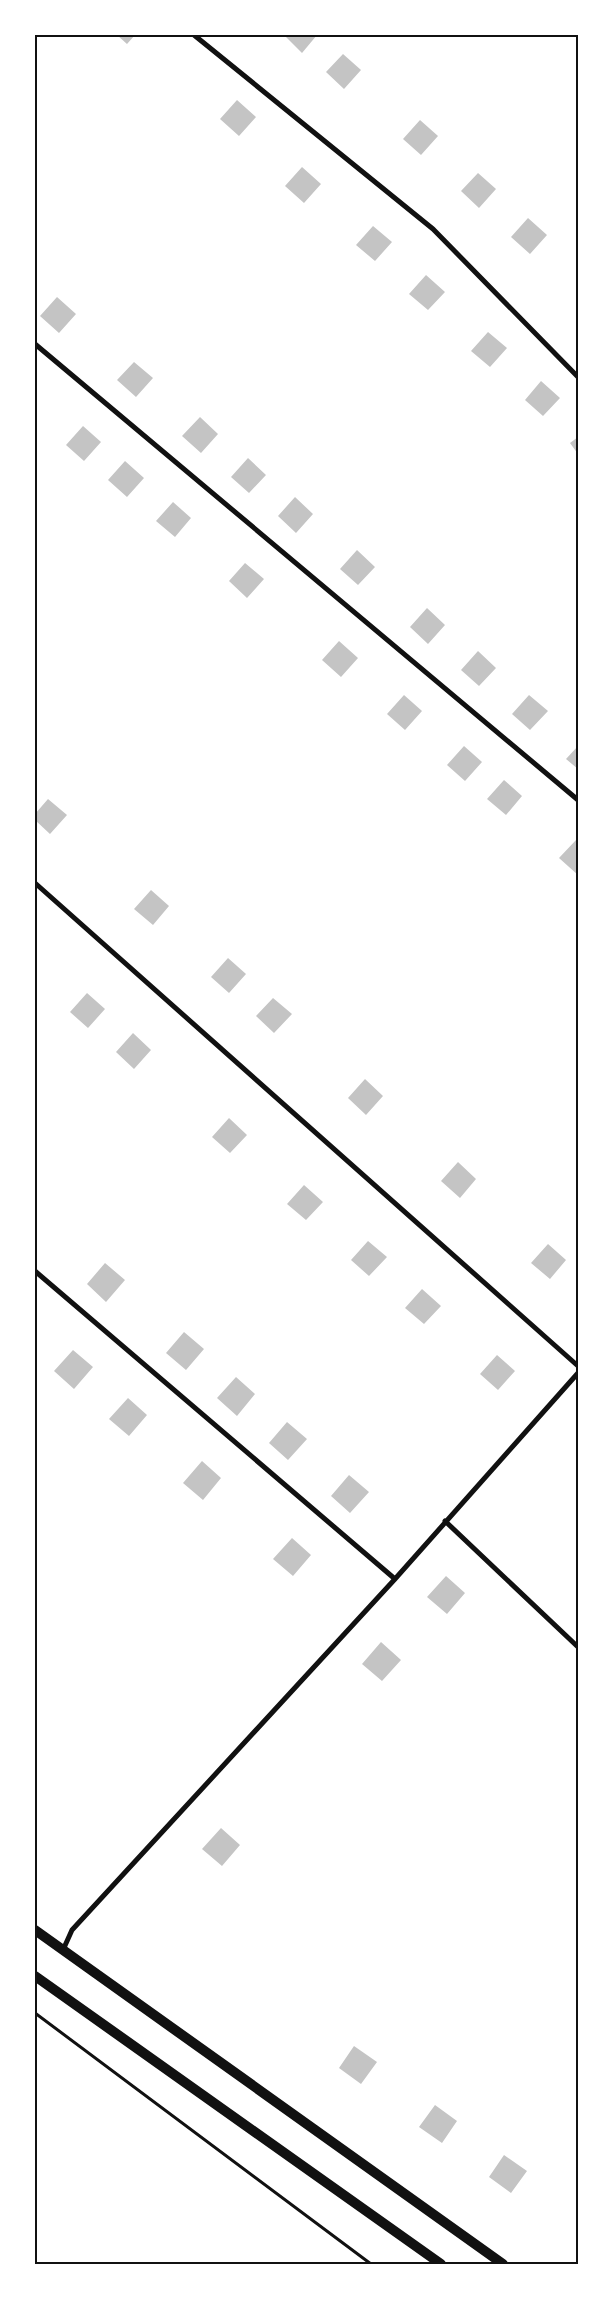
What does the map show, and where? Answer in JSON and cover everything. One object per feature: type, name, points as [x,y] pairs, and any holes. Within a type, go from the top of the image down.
[{"type":"main road","points":[[35,1930],[503,2264]]},
{"type":"main road","points":[[35,1976],[441,2264]]},
{"type":"street","points":[[194,35],[433,229],[578,377]]},
{"type":"street","points":[[35,344],[578,800]]},
{"type":"street","points":[[35,883],[578,1366]]},
{"type":"street","points":[[35,1271],[395,1579]]},
{"type":"street","points":[[63,1950],[72,1930],[395,1579],[578,1373]]},
{"type":"street","points":[[446,1522],[578,1647]]},
{"type":"path","points":[[35,2014],[371,2264]]},
{"type":"building","points":[[117,35],[135,35],[127,44]]},
{"type":"building","points":[[284,35],[317,35],[302,53]]},
{"type":"building","points":[[343,54],[361,70],[344,89],[326,72]]},
{"type":"building","points":[[237,100],[256,117],[239,136],[220,119]]},
{"type":"building","points":[[420,120],[438,136],[421,155],[403,139]]},
{"type":"building","points":[[302,167],[321,184],[304,203],[285,186]]},
{"type":"building","points":[[478,173],[496,189],[479,208],[461,191]]},
{"type":"building","points":[[528,218],[547,235],[530,254],[511,237]]},
{"type":"building","points":[[373,226],[392,242],[375,261],[356,245]]},
{"type":"building","points":[[426,275],[445,292],[428,310],[409,294]]},
{"type":"building","points":[[57,297],[76,314],[59,333],[40,316]]},
{"type":"building","points":[[488,332],[507,348],[490,367],[471,351]]},
{"type":"building","points":[[134,362],[153,378],[136,397],[117,380]]},
{"type":"building","points":[[541,381],[560,398],[543,416],[525,400]]},
{"type":"building","points":[[200,417],[218,434],[201,453],[182,436]]},
{"type":"building","points":[[83,426],[101,442],[84,461],[66,445]]},
{"type":"building","points":[[578,437],[578,454],[570,443]]},
{"type":"building","points":[[248,458],[266,475],[249,493],[231,477]]},
{"type":"building","points":[[125,461],[144,478],[127,497],[108,480]]},
{"type":"building","points":[[295,497],[313,514],[296,533],[278,516]]},
{"type":"building","points":[[173,502],[191,518],[175,537],[156,521]]},
{"type":"building","points":[[357,550],[375,567],[358,585],[340,569]]},
{"type":"building","points":[[245,563],[264,579],[247,598],[229,581]]},
{"type":"building","points":[[427,608],[445,625],[428,644],[410,627]]},
{"type":"building","points":[[339,641],[358,658],[341,677],[322,660]]},
{"type":"building","points":[[478,651],[496,668],[479,686],[461,670]]},
{"type":"building","points":[[404,695],[422,711],[405,730],[387,714]]},
{"type":"building","points":[[529,695],[548,711],[530,730],[512,714]]},
{"type":"building","points":[[464,746],[482,762],[465,781],[447,765]]},
{"type":"building","points":[[578,746],[578,769],[566,759]]},
{"type":"building","points":[[504,780],[522,796],[506,815],[487,799]]},
{"type":"building","points":[[48,799],[67,815],[50,834],[35,820],[35,814]]},
{"type":"building","points":[[576,840],[578,842],[578,875],[559,858]]},
{"type":"building","points":[[151,890],[169,906],[153,925],[134,909]]},
{"type":"building","points":[[228,958],[246,974],[229,993],[211,977]]},
{"type":"building","points":[[87,993],[105,1009],[88,1028],[70,1012]]},
{"type":"building","points":[[273,998],[292,1014],[274,1033],[256,1016]]},
{"type":"building","points":[[133,1033],[151,1050],[134,1069],[116,1052]]},
{"type":"building","points":[[365,1079],[383,1096],[366,1115],[348,1098]]},
{"type":"building","points":[[229,1118],[247,1135],[230,1153],[212,1137]]},
{"type":"building","points":[[458,1162],[476,1179],[460,1198],[441,1181]]},
{"type":"building","points":[[304,1185],[323,1202],[306,1220],[287,1204]]},
{"type":"building","points":[[368,1241],[387,1257],[369,1276],[351,1260]]},
{"type":"building","points":[[548,1244],[566,1260],[550,1279],[531,1263]]},
{"type":"building","points":[[105,1263],[125,1280],[106,1302],[87,1284]]},
{"type":"building","points":[[422,1289],[441,1306],[424,1324],[405,1308]]},
{"type":"building","points":[[184,1332],[204,1349],[186,1370],[166,1353]]},
{"type":"building","points":[[73,1350],[93,1367],[74,1389],[54,1371]]},
{"type":"building","points":[[497,1355],[515,1371],[498,1390],[480,1374]]},
{"type":"building","points":[[236,1377],[255,1394],[237,1416],[217,1398]]},
{"type":"building","points":[[128,1398],[147,1415],[129,1436],[109,1419]]},
{"type":"building","points":[[287,1422],[307,1439],[288,1460],[269,1443]]},
{"type":"building","points":[[202,1461],[221,1478],[203,1500],[183,1483]]},
{"type":"building","points":[[349,1475],[369,1492],[350,1513],[331,1496]]},
{"type":"building","points":[[292,1538],[311,1555],[293,1576],[273,1559]]},
{"type":"building","points":[[446,1576],[465,1593],[447,1614],[427,1597]]},
{"type":"building","points":[[381,1642],[401,1660],[382,1681],[362,1664]]},
{"type":"building","points":[[221,1828],[240,1845],[222,1866],[202,1849]]},
{"type":"building","points":[[354,2046],[377,2062],[361,2084],[339,2068]]},
{"type":"building","points":[[435,2105],[457,2121],[442,2143],[419,2127]]},
{"type":"building","points":[[504,2155],[527,2171],[511,2193],[489,2177]]}]
